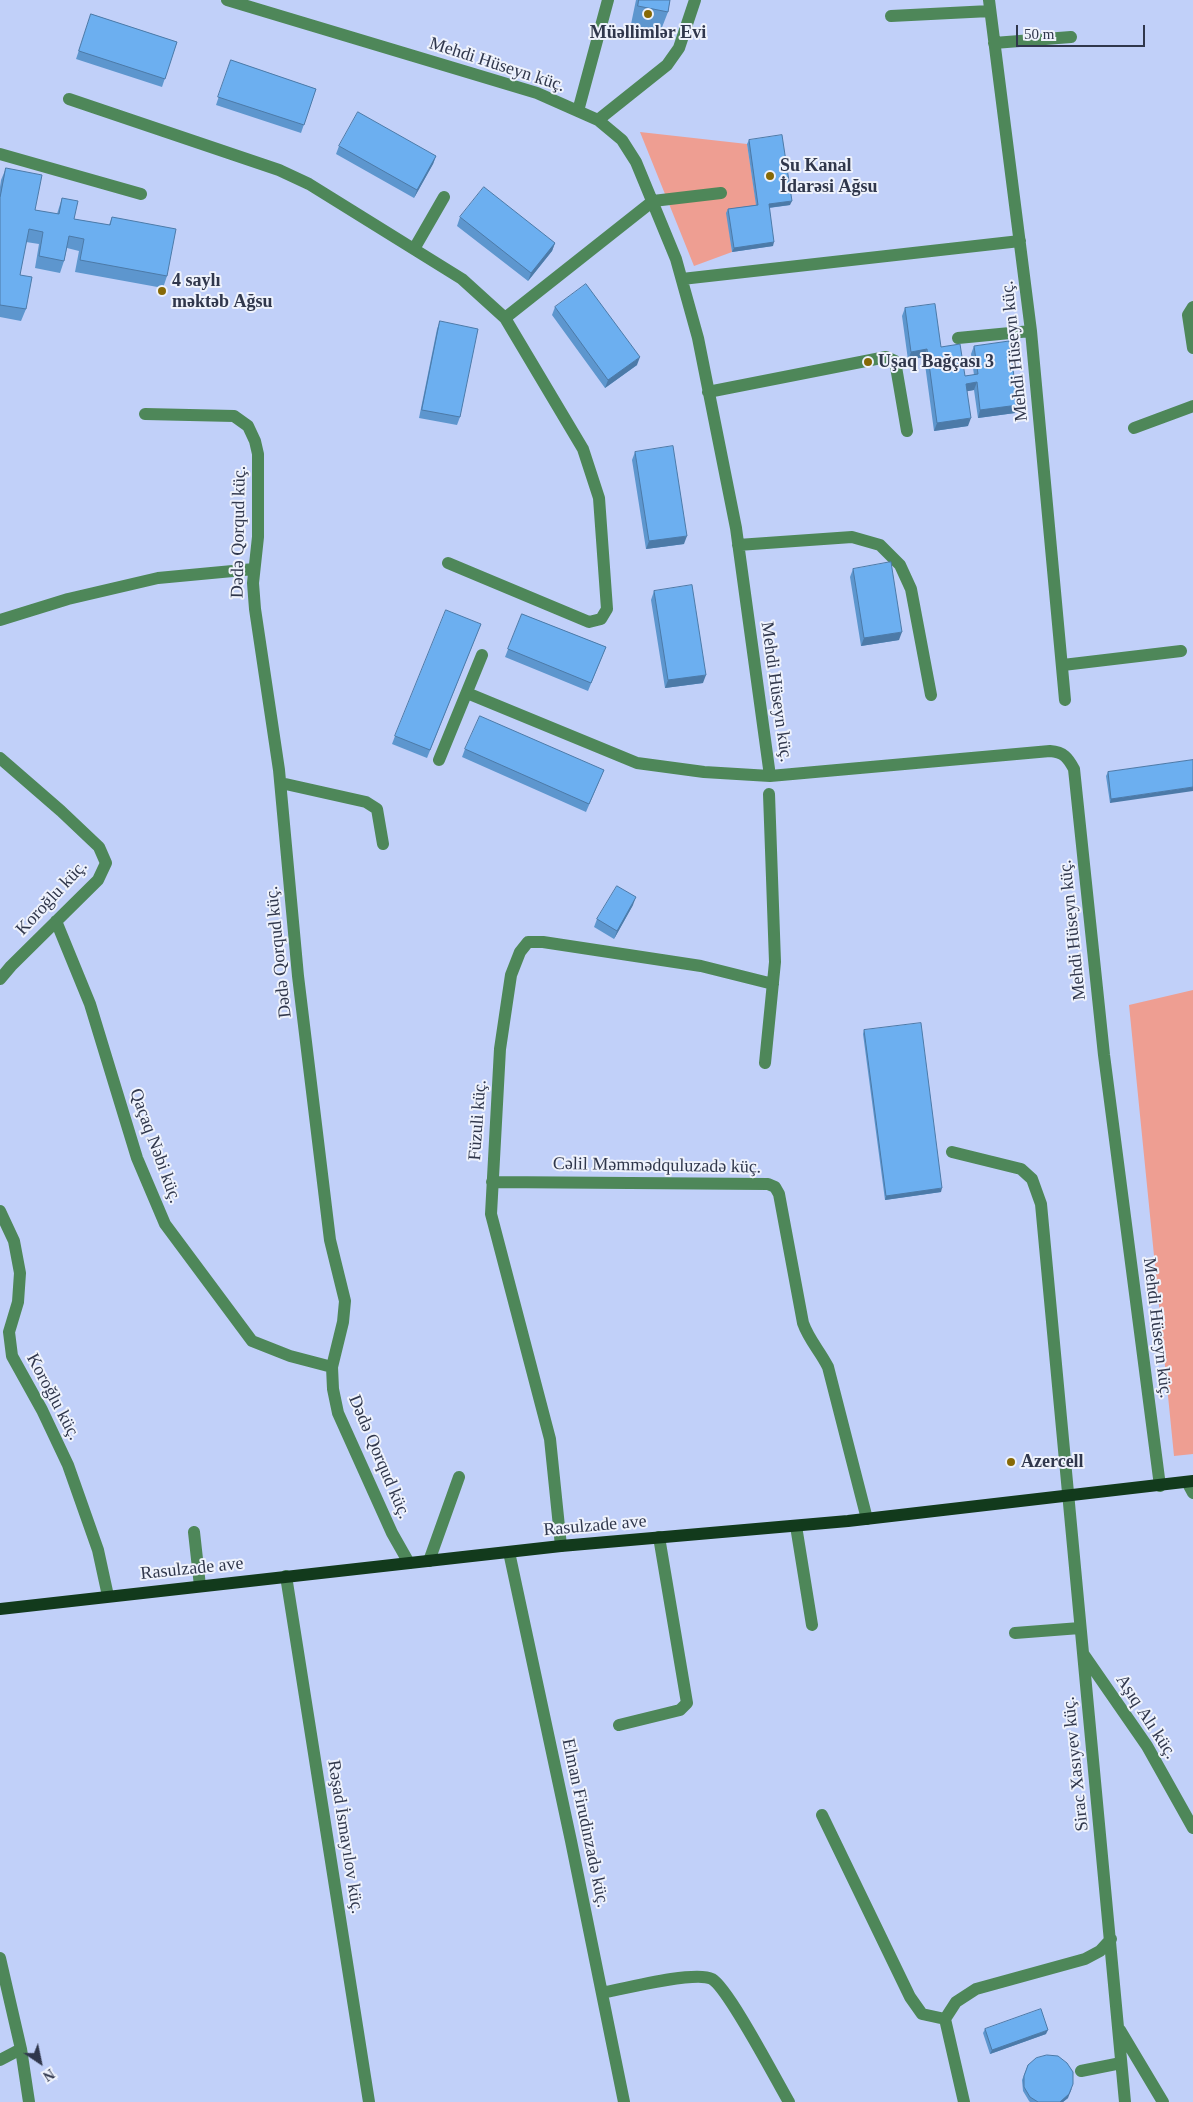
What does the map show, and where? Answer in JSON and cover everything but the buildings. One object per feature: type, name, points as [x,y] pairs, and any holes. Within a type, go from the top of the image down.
[{"type":"main road","name":"Rasulzade ave","points":[[0,1609],[561,1546],[796,1526],[1160,1486],[1191,1485]]},
{"type":"street","name":"Mehdi Hüseyn küç.","points":[[227,0],[538,93],[598,120],[622,140],[636,162],[676,259],[698,338],[738,545],[770,776],[1050,751],[1059,752],[1068,758],[1074,769],[1104,1055],[1160,1486]]},
{"type":"street","points":[[578,111],[608,0]]},
{"type":"street","points":[[598,120],[667,65],[678,48],[695,0]]},
{"type":"street","name":"Mehdi Hüseyn küç.","points":[[989,5],[1031,331],[1065,700]]},
{"type":"street","points":[[891,16],[989,5]]},
{"type":"street","points":[[994,43],[1071,37]]},
{"type":"street","points":[[69,99],[279,170],[309,184],[462,279],[505,318],[583,449],[599,498],[606,608],[601,619],[589,622],[448,564]]},
{"type":"street","points":[[0,154],[141,194]]},
{"type":"street","points":[[505,318],[653,201],[721,193]]},
{"type":"street","points":[[414,249],[444,197]]},
{"type":"street","points":[[682,278],[1020,241]]},
{"type":"street","points":[[1193,307],[1188,315],[1193,348]]},
{"type":"street","points":[[958,338],[1031,331]]},
{"type":"street","points":[[708,392],[886,357],[895,361],[907,431]]},
{"type":"street","points":[[1134,428],[1193,406]]},
{"type":"street","name":"Dədə Qorqud küç.","points":[[145,414],[234,416],[248,426],[256,441],[258,454],[258,537],[253,583],[255,609],[281,783],[298,976],[330,1240],[345,1301],[343,1322],[332,1367],[333,1389],[338,1414],[392,1533],[410,1563]]},
{"type":"street","points":[[738,545],[852,537],[880,544],[900,565],[911,589],[931,695]]},
{"type":"street","points":[[0,620],[68,599],[158,578],[254,569]]},
{"type":"street","points":[[1062,665],[1181,651]]},
{"type":"street","points":[[438,760],[468,693],[482,655]]},
{"type":"street","points":[[468,693],[637,763],[704,772],[770,776]]},
{"type":"street","name":"Koroğlu küç.","points":[[0,758],[61,811],[99,848],[106,863],[98,880],[0,979]]},
{"type":"street","points":[[281,783],[366,802],[377,809],[383,844]]},
{"type":"street","points":[[765,1063],[775,962],[769,794]]},
{"type":"street","name":"Qaçaq Nəbi küç.","points":[[56,921],[90,1004],[136,1158],[165,1224],[252,1341],[290,1356],[332,1367]]},
{"type":"street","name":"Füzuli küç.","points":[[561,1546],[550,1438],[491,1214],[500,1049],[511,975],[520,952],[528,942],[543,942],[701,966],[773,984]]},
{"type":"street","name":"Sirac Xasıyev küç.","points":[[952,1152],[1021,1168],[1032,1179],[1040,1204],[1125,2102]]},
{"type":"street","name":"Cəlil Məmmədquluzadə küç.","points":[[492,1182],[768,1184],[776,1187],[779,1194],[802,1323],[808,1337],[822,1355],[828,1367],[867,1519]]},
{"type":"street","name":"Koroğlu küç.","points":[[0,1211],[14,1241],[20,1273],[18,1302],[9,1332],[12,1356],[42,1410],[68,1465],[98,1550],[108,1596]]},
{"type":"street","points":[[430,1561],[458,1477]]},
{"type":"street","points":[[796,1526],[812,1625]]},
{"type":"street","points":[[194,1532],[200,1586]]},
{"type":"street","points":[[619,1725],[680,1710],[687,1702],[659,1537]]},
{"type":"street","name":"Elman Firudinzadə küç.","points":[[509,1552],[624,2102]]},
{"type":"street","name":"Rəşad İsmayılov küç.","points":[[286,1576],[368,2102]]},
{"type":"street","points":[[1015,1634],[1080,1628]]},
{"type":"street","name":"Aşıq Alı küç.","points":[[1083,1653],[1147,1746],[1193,1828]]},
{"type":"street","points":[[822,1815],[910,1997],[922,2014],[946,2019]]},
{"type":"street","points":[[964,2102],[946,2019],[956,2002],[976,1989],[1085,1959],[1100,1951],[1110,1939]]},
{"type":"street","points":[[0,1958],[21,2049],[29,2102]]},
{"type":"street","points":[[602,1993],[690,1976],[711,1979],[727,1995],[790,2102]]},
{"type":"street","name":"Sirac Xasıyev küç.","points":[[1118,2028],[1163,2102]]},
{"type":"street","points":[[0,2060],[21,2049]]},
{"type":"street","points":[[1081,2071],[1121,2062]]},
{"type":"shaded area","points":[[640,132],[747,144],[757,209],[727,213],[732,252],[694,266]]},
{"type":"shaded area","points":[[1193,990],[1193,1454],[1174,1456],[1129,1005]]},
{"type":"place","name":"Müəllimlər Evi","points":[[648,14]]},
{"type":"place","name":"Su Kanal İdarəsi Ağsu","points":[[770,176]]},
{"type":"place","name":"4 saylı məktəb Ağsu","points":[[162,291]]},
{"type":"place","name":"Uşaq Bağçası 3","points":[[868,362]]},
{"type":"place","name":"Azercell","points":[[1011,1462]]}]
